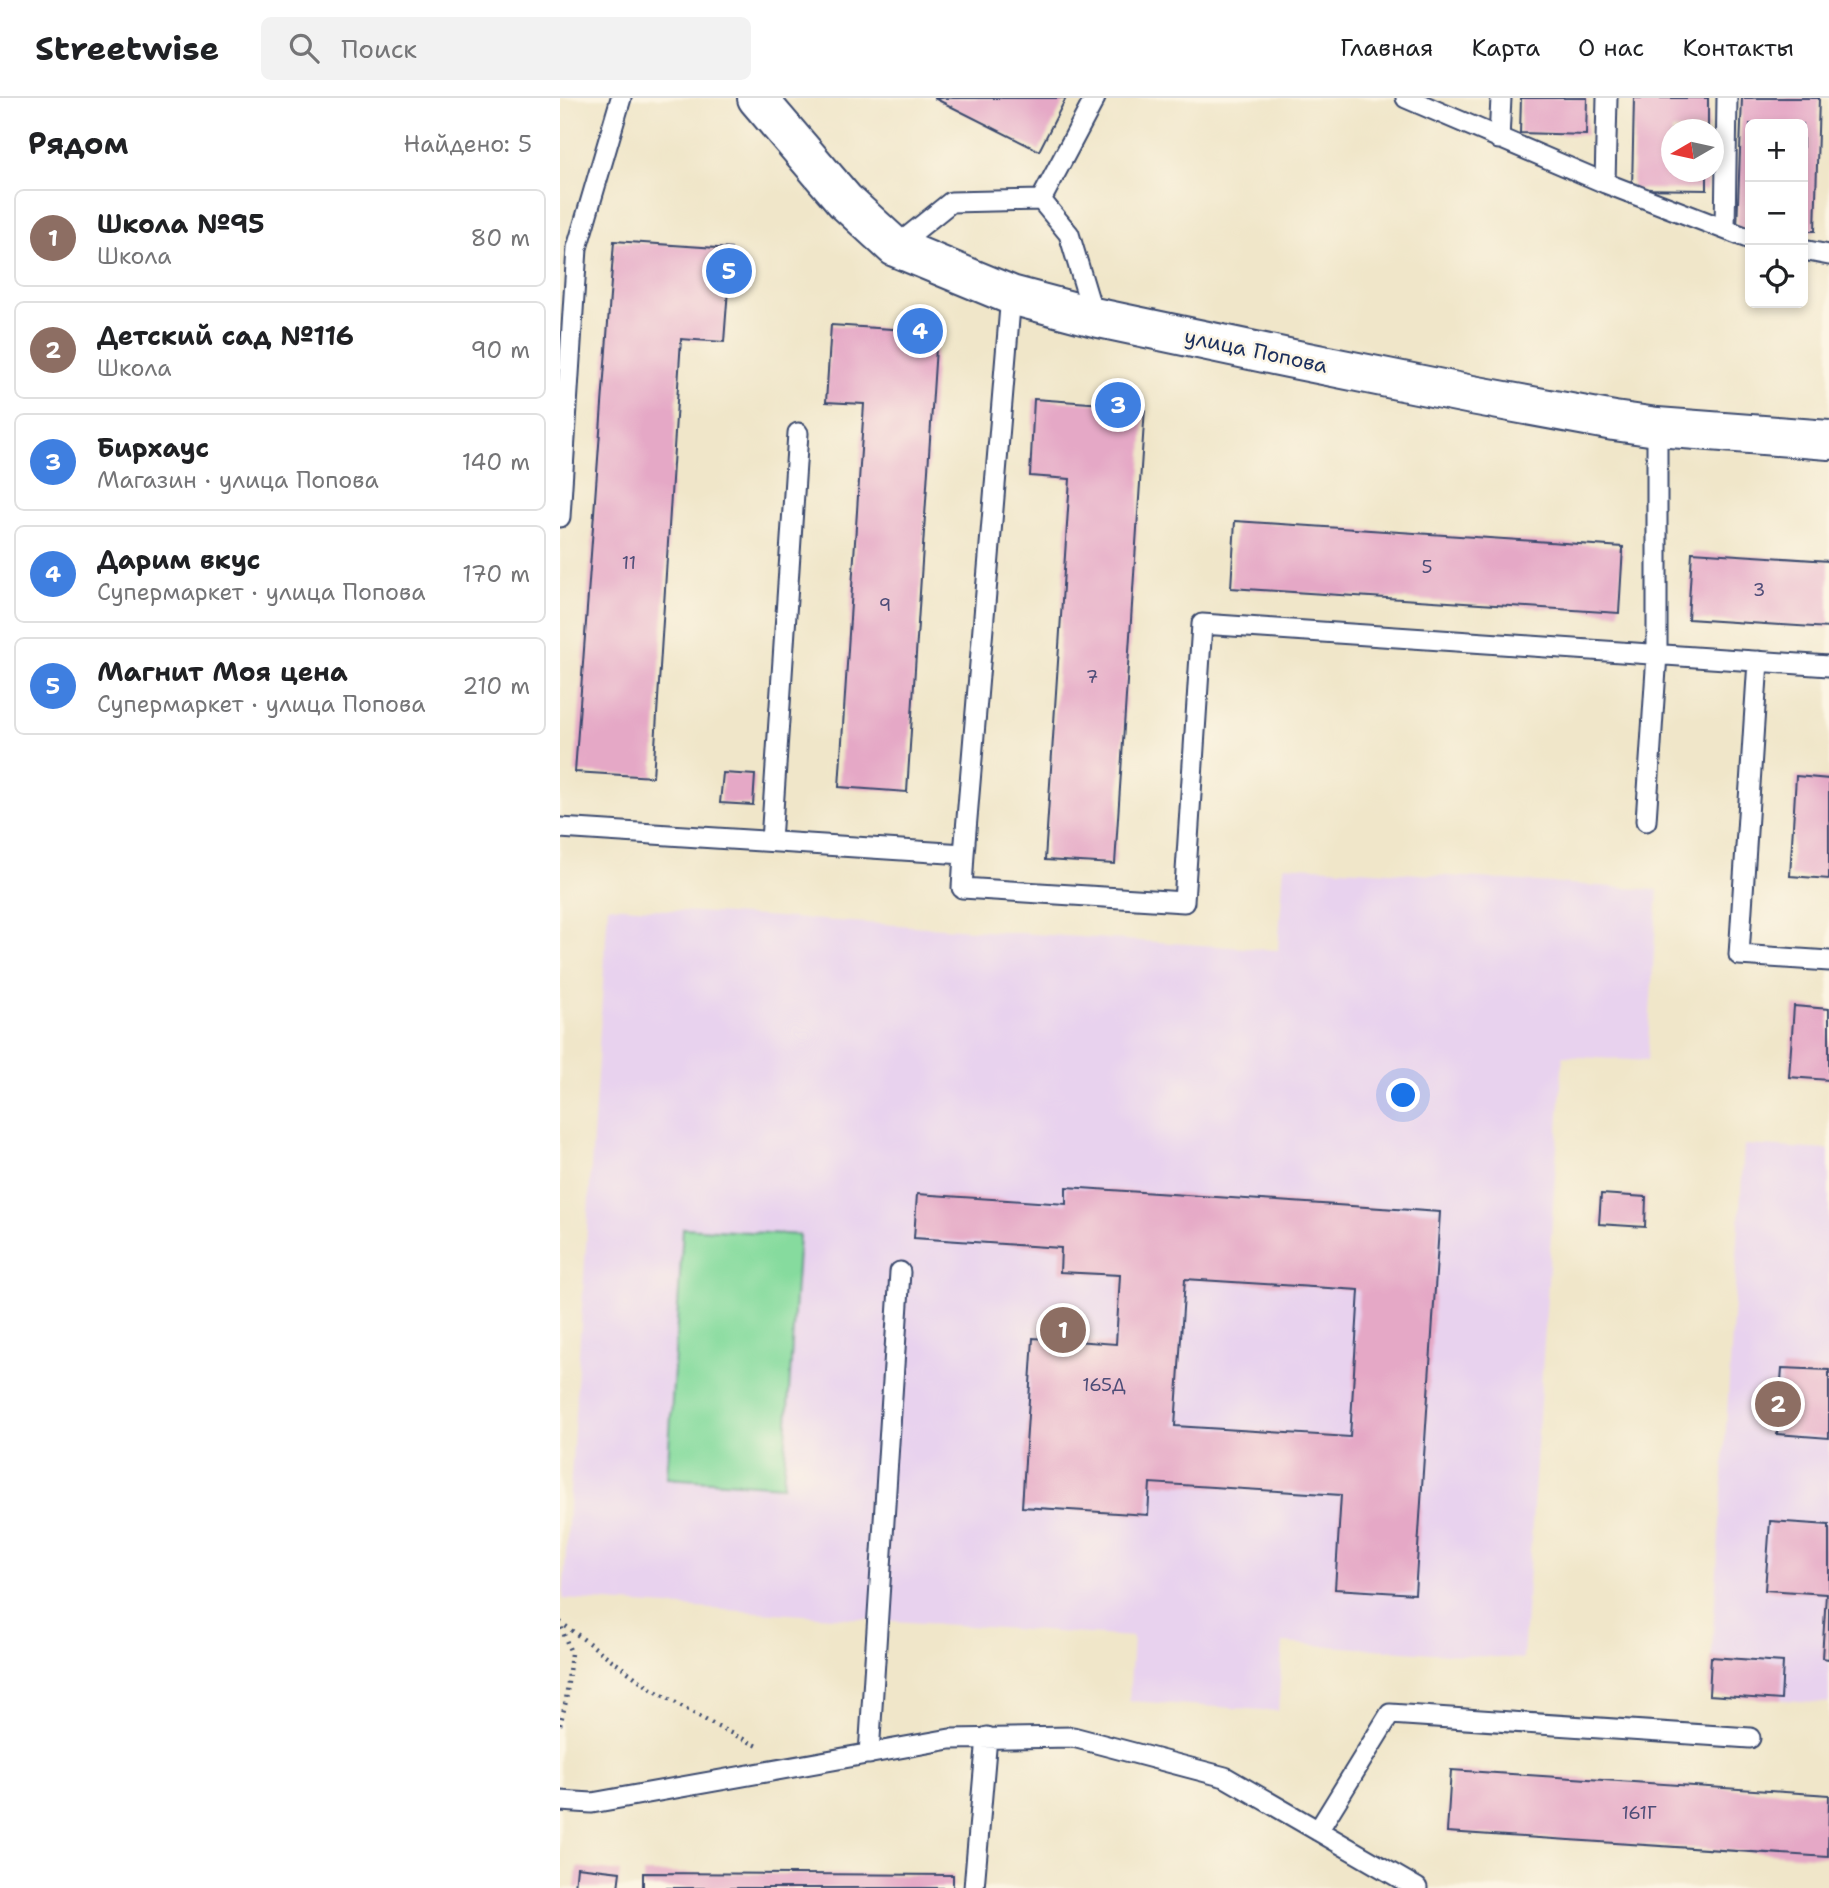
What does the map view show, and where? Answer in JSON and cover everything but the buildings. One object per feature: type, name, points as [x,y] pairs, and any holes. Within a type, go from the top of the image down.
[{"type":"street","name":"улица Попова","points":[[757,98],[845,201],[895,247],[1011,295],[1094,317],[1472,395],[1657,427],[1829,440]]},
{"type":"lane","points":[[560,517],[578,248],[621,98]]},
{"type":"lane","points":[[1041,200],[1096,98]]},
{"type":"lane","points":[[1406,98],[1605,183],[1745,237]]},
{"type":"lane","points":[[1499,139],[1501,98]]},
{"type":"lane","points":[[1605,183],[1607,98]]},
{"type":"lane","points":[[1724,229],[1727,98]]},
{"type":"lane","points":[[895,247],[951,202],[1041,200]]},
{"type":"lane","points":[[1041,200],[1069,234],[1094,317]]},
{"type":"lane","points":[[1808,251],[1829,255]]},
{"type":"lane","points":[[1011,295],[962,888],[1184,902],[1202,624],[1829,666]]},
{"type":"lane","points":[[1646,821],[1657,654],[1657,427]]},
{"type":"lane","points":[[771,841],[798,433]]},
{"type":"lane","points":[[1758,661],[1739,955],[1829,961]]},
{"type":"lane","points":[[560,828],[964,854]]},
{"type":"lane","points":[[869,1754],[900,1272]]},
{"type":"lane","points":[[1318,1831],[1390,1714],[1750,1738]]},
{"type":"lane","points":[[974,1888],[988,1737]]},
{"type":"lane","points":[[560,1801],[592,1803],[950,1739],[1073,1737],[1225,1777],[1417,1888]]},
{"type":"path","points":[[560,1622],[571,1653],[566,1701],[560,1725]]},
{"type":"path","points":[[560,1622],[650,1688],[774,1754],[808,1764]]},
{"type":"shaded area","points":[[1284,865],[1658,890],[1647,1061],[1563,1056],[1523,1659],[1283,1643],[1278,1711],[1129,1701],[1133,1637],[563,1599],[608,906],[1278,950]]},
{"type":"shaded area","points":[[1744,1145],[1829,1150],[1829,1703],[1709,1695]]},
{"type":"green space","points":[[683,1228],[799,1235],[783,1486],[667,1478]]},
{"type":"place","name":"Магнит Моя цена","points":[[729,271]]},
{"type":"place","name":"Дарим вкус","points":[[920,331]]},
{"type":"place","name":"Бирхаус","points":[[1118,405]]},
{"type":"place","name":"Школа №95","points":[[1063,1330]]},
{"type":"place","name":"Детский сад №116","points":[[1778,1404]]}]
